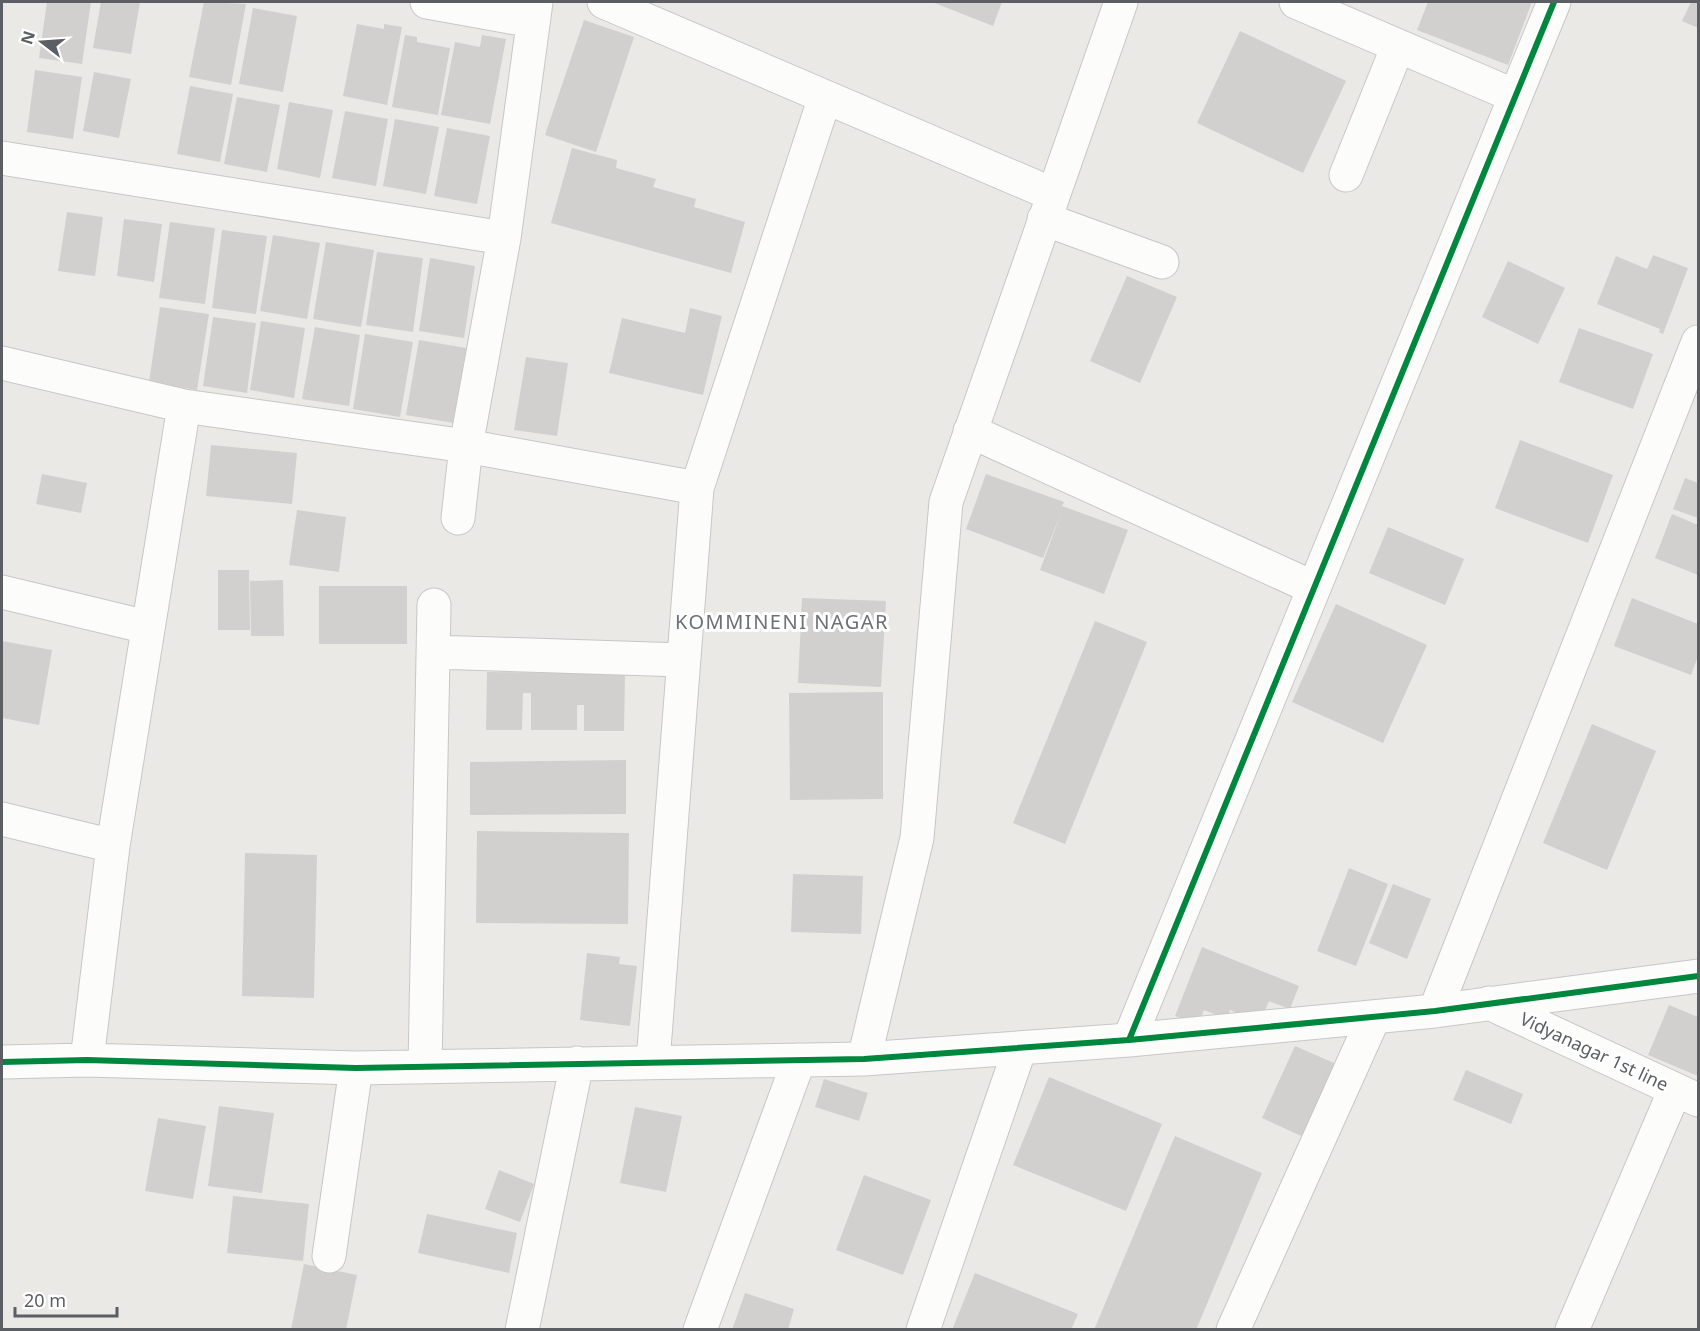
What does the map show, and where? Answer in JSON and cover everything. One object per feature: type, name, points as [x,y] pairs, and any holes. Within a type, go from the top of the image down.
[{"type":"street","points":[[427,2],[534,11],[504,238],[465,446],[458,518]]},
{"type":"street","points":[[604,2],[825,97],[1162,262]]},
{"type":"street","points":[[864,1059],[917,838],[946,502],[1121,2]]},
{"type":"street","points":[[1296,2],[1515,96]]},
{"type":"street","points":[[1130,1040],[1554,2]]},
{"type":"street","points":[[1347,175],[1398,46]]},
{"type":"street","points":[[653,1062],[697,488],[825,97]]},
{"type":"street","points":[[2,158],[504,238]]},
{"type":"street","points":[[1435,1011],[1698,342]]},
{"type":"street","points":[[2,363],[184,406],[465,446],[697,488]]},
{"type":"street","points":[[87,1060],[112,846],[184,406]]},
{"type":"street","points":[[970,431],[1314,588]]},
{"type":"street","points":[[2,592],[147,627]]},
{"type":"street","points":[[425,1066],[434,605]]},
{"type":"street","points":[[434,652],[683,660]]},
{"type":"street","points":[[2,819],[112,846]]},
{"type":"street","points":[[2,1062],[87,1060],[356,1068],[864,1059],[1130,1040],[1435,1011],[1698,976]]},
{"type":"street","name":"Vidyanagar 1st line","points":[[1489,1003],[1687,1095]]},
{"type":"street","points":[[1233,1329],[1374,1017]]},
{"type":"street","points":[[923,1329],[1020,1048]]},
{"type":"street","points":[[700,1329],[799,1060]]},
{"type":"street","points":[[522,1329],[577,1063]]},
{"type":"street","points":[[329,1256],[356,1068]]},
{"type":"street","points":[[1572,1329],[1687,1095]]},
{"type":"building","points":[[47,2],[91,2],[82,64],[39,58]]},
{"type":"building","points":[[101,2],[140,2],[131,54],[93,48]]},
{"type":"building","points":[[204,2],[246,4],[231,85],[189,77]]},
{"type":"building","points":[[932,2],[1002,2],[993,26]]},
{"type":"building","points":[[1428,2],[1532,2],[1508,65],[1417,30]]},
{"type":"building","points":[[1691,2],[1698,2],[1698,28],[1682,21]]},
{"type":"building","points":[[253,8],[297,16],[283,92],[239,84]]},
{"type":"building","points":[[584,20],[634,37],[596,152],[545,135]]},
{"type":"building","points":[[357,24],[384,29],[384,24],[402,27],[387,105],[343,96]]},
{"type":"building","points":[[1240,31],[1346,81],[1303,173],[1197,123]]},
{"type":"building","points":[[405,35],[417,37],[417,42],[450,48],[438,115],[392,107]]},
{"type":"building","points":[[482,35],[506,39],[490,124],[441,115],[455,42],[480,47]]},
{"type":"building","points":[[35,70],[82,77],[73,139],[27,132]]},
{"type":"building","points":[[94,72],[131,79],[119,138],[83,131]]},
{"type":"building","points":[[190,86],[233,94],[220,162],[177,154]]},
{"type":"building","points":[[237,97],[280,105],[267,172],[224,164]]},
{"type":"building","points":[[289,102],[333,110],[320,178],[277,169]]},
{"type":"building","points":[[345,111],[388,119],[376,186],[332,178]]},
{"type":"building","points":[[395,119],[439,127],[426,194],[383,186]]},
{"type":"building","points":[[447,128],[490,136],[477,204],[434,196]]},
{"type":"building","points":[[572,148],[617,160],[616,168],[656,179],[653,187],[696,199],[694,207],[745,222],[731,273],[551,223]]},
{"type":"building","points":[[67,212],[103,217],[95,276],[58,271]]},
{"type":"building","points":[[124,219],[162,224],[154,282],[117,276]]},
{"type":"building","points":[[170,222],[215,228],[205,304],[159,298]]},
{"type":"building","points":[[222,230],[267,236],[256,314],[212,308]]},
{"type":"building","points":[[273,235],[320,243],[307,319],[260,311]]},
{"type":"building","points":[[326,242],[374,250],[361,327],[313,319]]},
{"type":"building","points":[[377,252],[423,258],[413,332],[366,325]]},
{"type":"building","points":[[1653,255],[1688,268],[1663,334],[1659,332],[1660,329],[1597,304],[1616,256],[1647,269]]},
{"type":"building","points":[[430,258],[475,266],[464,338],[419,331]]},
{"type":"building","points":[[1508,261],[1565,288],[1538,344],[1482,317]]},
{"type":"building","points":[[1127,276],[1177,297],[1140,383],[1090,361]]},
{"type":"building","points":[[160,307],[209,314],[197,390],[149,382]]},
{"type":"building","points":[[690,308],[722,316],[703,395],[609,373],[622,318],[685,333]]},
{"type":"building","points":[[213,317],[256,323],[247,393],[203,386]]},
{"type":"building","points":[[261,321],[305,328],[294,398],[250,390]]},
{"type":"building","points":[[315,327],[360,335],[349,406],[302,399]]},
{"type":"building","points":[[1579,328],[1653,354],[1633,409],[1559,382]]},
{"type":"building","points":[[365,334],[413,342],[400,417],[353,409]]},
{"type":"building","points":[[419,340],[466,348],[454,423],[406,415]]},
{"type":"building","points":[[526,357],[568,363],[557,436],[514,430]]},
{"type":"building","points":[[1520,440],[1613,475],[1588,543],[1495,508]]},
{"type":"building","points":[[211,445],[297,453],[292,504],[206,496]]},
{"type":"building","points":[[42,474],[87,483],[81,513],[36,504]]},
{"type":"building","points":[[986,474],[1064,502],[1062,506],[1128,530],[1104,594],[1040,570],[1061,513],[1043,558],[966,529]]},
{"type":"building","points":[[1685,478],[1698,483],[1698,518],[1673,509]]},
{"type":"building","points":[[297,510],[346,517],[339,572],[289,565]]},
{"type":"building","points":[[1672,514],[1698,525],[1698,575],[1655,558]]},
{"type":"building","points":[[1388,527],[1464,559],[1445,605],[1369,573]]},
{"type":"building","points":[[218,570],[249,570],[250,630],[218,630]]},
{"type":"building","points":[[283,580],[284,636],[251,636],[250,581]]},
{"type":"building","points":[[319,586],[407,586],[407,644],[319,644]]},
{"type":"building","points":[[802,598],[886,601],[881,687],[798,683]]},
{"type":"building","points":[[1632,598],[1698,624],[1698,656],[1691,675],[1614,646]]},
{"type":"building","points":[[1336,604],[1427,645],[1383,743],[1292,702]]},
{"type":"building","points":[[1095,621],[1147,642],[1065,844],[1013,823]]},
{"type":"building","points":[[2,641],[52,650],[39,725],[2,718]]},
{"type":"building","points":[[487,672],[625,673],[624,731],[584,731],[584,705],[577,705],[577,730],[531,730],[531,693],[523,693],[522,730],[486,730]]},
{"type":"building","points":[[883,692],[883,799],[790,800],[789,693]]},
{"type":"building","points":[[1592,724],[1656,751],[1607,870],[1543,843]]},
{"type":"building","points":[[626,760],[626,814],[470,815],[470,762]]},
{"type":"building","points":[[477,831],[629,833],[628,924],[476,923]]},
{"type":"building","points":[[245,853],[317,855],[314,998],[242,996]]},
{"type":"building","points":[[1349,868],[1388,884],[1356,966],[1317,951]]},
{"type":"building","points":[[793,874],[863,876],[861,934],[791,932]]},
{"type":"building","points":[[1393,884],[1431,899],[1407,959],[1369,943]]},
{"type":"building","points":[[1202,947],[1299,986],[1290,1009],[1269,1001],[1260,1022],[1230,1010],[1227,1019],[1204,1010],[1198,1025],[1175,1016]]},
{"type":"building","points":[[587,953],[620,957],[619,964],[637,966],[630,1026],[580,1020]]},
{"type":"building","points":[[1669,1005],[1698,1017],[1698,1076],[1648,1055]]},
{"type":"building","points":[[1295,1046],[1341,1066],[1308,1139],[1262,1118]]},
{"type":"building","points":[[1466,1070],[1523,1094],[1511,1124],[1453,1100]]},
{"type":"building","points":[[1049,1077],[1162,1124],[1126,1211],[1013,1165]]},
{"type":"building","points":[[824,1079],[868,1093],[859,1121],[815,1107]]},
{"type":"building","points":[[219,1106],[274,1113],[262,1193],[208,1186]]},
{"type":"building","points":[[635,1107],[682,1116],[666,1192],[620,1183]]},
{"type":"building","points":[[158,1118],[206,1126],[193,1199],[145,1191]]},
{"type":"building","points":[[1175,1136],[1262,1173],[1196,1330],[1094,1330]]},
{"type":"building","points":[[499,1170],[534,1184],[520,1222],[485,1209]]},
{"type":"building","points":[[864,1175],[931,1200],[903,1275],[836,1250]]},
{"type":"building","points":[[233,1196],[309,1204],[303,1261],[227,1253]]},
{"type":"building","points":[[427,1214],[517,1233],[509,1273],[418,1253]]},
{"type":"building","points":[[304,1264],[357,1275],[346,1330],[291,1330]]},
{"type":"building","points":[[975,1273],[1078,1314],[1071,1330],[952,1330]]},
{"type":"building","points":[[745,1293],[794,1309],[788,1330],[732,1330]]},
{"type":"cycle path","points":[[1129,1040],[1554,2]]},
{"type":"cycle path","points":[[2,1062],[87,1060],[356,1068],[864,1059],[1129,1040],[1435,1011],[1698,976]]},
{"type":"district","name":"KOMMINENI NAGAR","points":[[782,622]]}]
